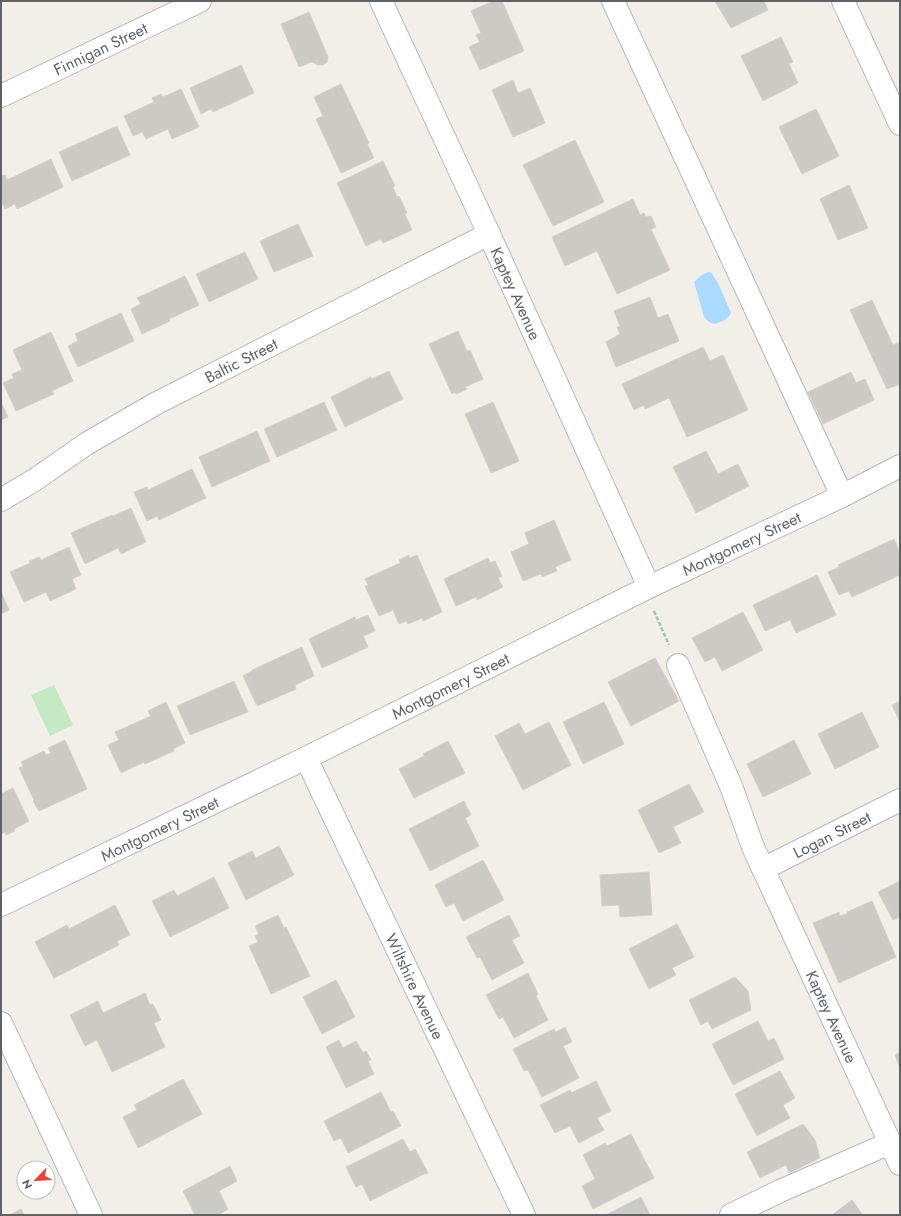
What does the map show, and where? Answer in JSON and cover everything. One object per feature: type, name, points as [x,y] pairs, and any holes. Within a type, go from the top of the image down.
[{"type":"street","name":"Finnigan Street","points":[[1,96],[200,1]]},
{"type":"street","name":"Kaptey Avenue","points":[[381,1],[489,234],[651,597]]},
{"type":"street","points":[[613,1],[842,496]]},
{"type":"street","points":[[843,1],[900,124]]},
{"type":"street","name":"Baltic Street","points":[[1,500],[36,479],[86,444],[155,404],[489,234]]},
{"type":"street","name":"Montgomery Street","points":[[1,905],[306,758],[651,597],[900,466]]},
{"type":"street","name":"Kaptey Avenue","points":[[678,665],[731,786],[753,847],[900,1164]]},
{"type":"street","name":"Wiltshire Avenue","points":[[306,758],[524,1215]]},
{"type":"street","name":"Logan Street","points":[[763,869],[900,800]]},
{"type":"street","points":[[1,1023],[91,1215]]},
{"type":"street","points":[[731,1215],[780,1190],[890,1143]]},
{"type":"path","points":[[651,597],[678,665]]},
{"type":"green space","points":[[54,685],[73,725],[50,736],[31,695]]},
{"type":"water","points":[[711,272],[719,285],[731,313],[726,319],[714,324],[709,322],[704,317],[694,282],[700,276]]},
{"type":"building","points":[[493,1],[502,1],[524,51],[480,70],[469,47],[480,42],[476,35],[481,33],[471,11]]},
{"type":"building","points":[[715,1],[764,1],[768,10],[731,28]]},
{"type":"building","points":[[309,12],[328,57],[327,62],[323,65],[318,65],[312,62],[299,67],[281,24]]},
{"type":"building","points":[[781,37],[793,62],[789,64],[798,83],[763,101],[741,56]]},
{"type":"building","points":[[241,65],[254,93],[213,112],[211,109],[201,114],[190,88]]},
{"type":"building","points":[[513,80],[518,93],[530,88],[545,123],[513,137],[492,90]]},
{"type":"building","points":[[341,84],[369,143],[367,144],[374,158],[341,173],[316,119],[323,116],[314,97]]},
{"type":"building","points":[[181,89],[199,127],[172,139],[168,129],[146,139],[142,132],[133,136],[124,116],[154,102],[152,98],[161,94],[163,97]]},
{"type":"building","points":[[816,109],[839,156],[802,174],[779,127]]},
{"type":"building","points":[[117,126],[130,155],[72,181],[59,152]]},
{"type":"building","points":[[575,140],[604,202],[553,226],[523,165]]},
{"type":"building","points":[[51,159],[63,187],[17,209],[15,204],[5,209],[1,200],[1,176],[5,175],[7,180]]},
{"type":"building","points":[[383,161],[395,186],[393,187],[397,197],[399,196],[407,213],[405,214],[412,230],[383,243],[381,239],[366,246],[337,183]]},
{"type":"building","points":[[849,185],[868,228],[838,240],[820,199]]},
{"type":"building","points":[[633,199],[640,215],[644,213],[646,217],[651,216],[656,227],[651,229],[670,270],[617,294],[597,251],[565,266],[552,237]]},
{"type":"building","points":[[298,224],[313,256],[274,272],[260,241]]},
{"type":"building","points":[[245,252],[258,279],[209,302],[196,274]]},
{"type":"building","points":[[185,276],[199,305],[142,334],[131,309],[141,304],[137,298]]},
{"type":"building","points":[[650,297],[658,318],[668,314],[679,341],[616,367],[606,342],[620,334],[617,327],[620,326],[614,311]]},
{"type":"building","points":[[872,300],[893,345],[900,342],[900,384],[887,389],[850,310]]},
{"type":"building","points":[[121,313],[134,341],[78,367],[68,346],[78,341],[75,334]]},
{"type":"building","points":[[458,331],[467,351],[470,350],[483,379],[465,387],[467,389],[456,394],[455,392],[452,394],[429,344]]},
{"type":"building","points":[[51,332],[73,381],[52,391],[54,394],[16,411],[3,383],[14,378],[12,374],[22,370],[13,350]]},
{"type":"building","points":[[703,347],[710,361],[723,355],[748,410],[687,437],[669,398],[645,409],[644,405],[634,410],[622,384]]},
{"type":"building","points":[[389,371],[403,399],[345,427],[331,397],[371,377],[372,379]]},
{"type":"building","points":[[851,372],[856,383],[865,379],[874,400],[823,424],[808,392]]},
{"type":"building","points":[[1,402],[8,417],[1,420]]},
{"type":"building","points":[[324,402],[337,430],[277,457],[264,429]]},
{"type":"building","points":[[493,402],[519,461],[491,473],[465,414]]},
{"type":"building","points":[[257,431],[270,461],[212,487],[199,457]]},
{"type":"building","points":[[706,451],[718,474],[738,464],[749,486],[696,513],[673,467]]},
{"type":"building","points":[[192,469],[206,498],[159,520],[157,516],[147,521],[134,492],[147,487],[148,490]]},
{"type":"building","points":[[131,508],[146,542],[121,554],[118,548],[85,564],[71,533]]},
{"type":"building","points":[[554,520],[571,560],[555,567],[557,571],[542,577],[541,574],[523,581],[511,552],[529,544],[525,533]]},
{"type":"building","points":[[894,539],[900,552],[900,575],[852,597],[849,591],[839,595],[828,572],[839,567],[838,565]]},
{"type":"building","points":[[69,547],[81,575],[72,579],[76,589],[50,601],[46,592],[24,602],[10,572],[30,563],[29,561],[39,557],[41,560]]},
{"type":"building","points":[[409,555],[410,558],[417,555],[442,612],[423,621],[422,618],[408,624],[406,621],[399,624],[393,610],[379,616],[365,586],[368,585],[365,579],[400,563],[399,560]]},
{"type":"building","points":[[488,558],[490,563],[495,561],[502,576],[498,578],[503,587],[477,600],[476,597],[456,606],[444,579]]},
{"type":"building","points":[[817,575],[836,615],[796,633],[790,620],[765,631],[753,605]]},
{"type":"building","points":[[1,592],[9,610],[1,614]]},
{"type":"building","points":[[743,612],[763,650],[722,671],[715,657],[705,662],[692,638]]},
{"type":"building","points":[[368,615],[375,631],[363,636],[368,647],[322,668],[309,639],[355,617],[356,620]]},
{"type":"building","points":[[302,647],[314,676],[295,685],[296,689],[257,706],[243,676],[252,670]]},
{"type":"building","points":[[655,658],[679,701],[631,726],[608,682]]},
{"type":"building","points":[[234,681],[248,712],[190,735],[177,706]]},
{"type":"building","points":[[900,701],[900,722],[892,705]]},
{"type":"building","points":[[166,702],[185,743],[173,749],[174,751],[145,764],[144,762],[121,773],[108,745],[119,740],[115,732],[151,716],[148,711]]},
{"type":"building","points":[[604,702],[624,744],[583,764],[563,722]]},
{"type":"building","points":[[862,712],[879,747],[835,769],[818,734]]},
{"type":"building","points":[[549,722],[571,765],[523,790],[495,736],[519,723],[525,734]]},
{"type":"building","points":[[65,740],[87,789],[39,811],[33,801],[34,800],[19,768],[23,766],[21,762],[44,751],[46,755],[51,753],[48,748]]},
{"type":"building","points":[[794,740],[811,774],[763,797],[747,764]]},
{"type":"building","points":[[448,741],[465,773],[414,798],[399,769]]},
{"type":"building","points":[[689,784],[704,812],[673,827],[681,843],[659,853],[638,810]]},
{"type":"building","points":[[13,788],[29,821],[14,829],[15,831],[6,835],[5,832],[1,834],[1,794]]},
{"type":"building","points":[[464,801],[471,815],[465,818],[479,846],[430,871],[409,829]]},
{"type":"building","points":[[279,846],[294,875],[246,900],[228,863],[252,851],[256,858]]},
{"type":"building","points":[[483,860],[504,900],[463,921],[454,903],[446,907],[435,885]]},
{"type":"building","points":[[649,872],[652,915],[620,917],[619,905],[602,906],[600,875]]},
{"type":"building","points":[[214,877],[229,908],[170,937],[152,901],[174,890],[177,896]]},
{"type":"building","points":[[900,881],[900,917],[893,920],[878,892]]},
{"type":"building","points":[[872,901],[896,957],[839,983],[813,923],[839,912],[840,916]]},
{"type":"building","points":[[115,905],[130,935],[117,941],[119,945],[54,978],[35,942],[67,925],[69,929]]},
{"type":"building","points":[[278,915],[284,928],[286,927],[310,976],[271,994],[249,946],[258,942],[255,936],[259,934],[255,926]]},
{"type":"building","points":[[509,915],[520,936],[512,940],[524,963],[492,980],[480,957],[477,958],[466,937]]},
{"type":"building","points":[[677,924],[694,957],[672,968],[676,975],[649,989],[629,949]]},
{"type":"building","points":[[528,973],[538,994],[536,996],[548,1020],[514,1038],[503,1017],[499,1019],[486,995]]},
{"type":"building","points":[[735,977],[748,991],[751,1010],[712,1029],[708,1021],[701,1025],[689,1000]]},
{"type":"building","points":[[336,980],[355,1017],[322,1034],[303,997]]},
{"type":"building","points":[[145,993],[150,1005],[153,1004],[161,1020],[154,1023],[165,1047],[112,1072],[97,1040],[85,1046],[70,1015],[98,1001],[103,1013]]},
{"type":"building","points":[[758,1021],[768,1041],[774,1038],[784,1059],[733,1085],[712,1044]]},
{"type":"building","points":[[565,1027],[572,1042],[563,1046],[579,1078],[542,1097],[528,1070],[524,1071],[513,1049],[554,1029],[556,1032]]},
{"type":"building","points":[[339,1040],[343,1048],[356,1041],[363,1053],[366,1051],[371,1060],[368,1061],[374,1074],[346,1088],[326,1047]]},
{"type":"building","points":[[900,1052],[900,1068],[895,1055]]},
{"type":"building","points":[[780,1071],[795,1098],[783,1105],[790,1118],[757,1136],[735,1094]]},
{"type":"building","points":[[183,1079],[202,1114],[138,1148],[123,1117],[137,1110],[134,1105]]},
{"type":"building","points":[[596,1081],[611,1111],[597,1118],[604,1130],[579,1143],[570,1126],[555,1133],[540,1105],[570,1090],[571,1093]]},
{"type":"building","points":[[381,1092],[391,1112],[393,1111],[401,1126],[348,1153],[341,1138],[334,1141],[324,1121]]},
{"type":"building","points":[[803,1124],[815,1140],[820,1158],[789,1173],[786,1165],[760,1178],[747,1152]]},
{"type":"building","points":[[631,1134],[654,1178],[593,1209],[582,1186],[595,1179],[583,1155],[605,1143],[607,1146]]},
{"type":"building","points":[[403,1139],[410,1152],[415,1149],[428,1173],[370,1201],[362,1184],[356,1187],[346,1167]]},
{"type":"building","points":[[230,1166],[237,1181],[219,1191],[228,1209],[218,1215],[195,1215],[183,1191]]},
{"type":"building","points":[[641,1197],[650,1215],[606,1215]]},
{"type":"building","points":[[852,1200],[863,1215],[832,1215]]},
{"type":"building","points":[[21,1209],[24,1215],[10,1215]]}]
